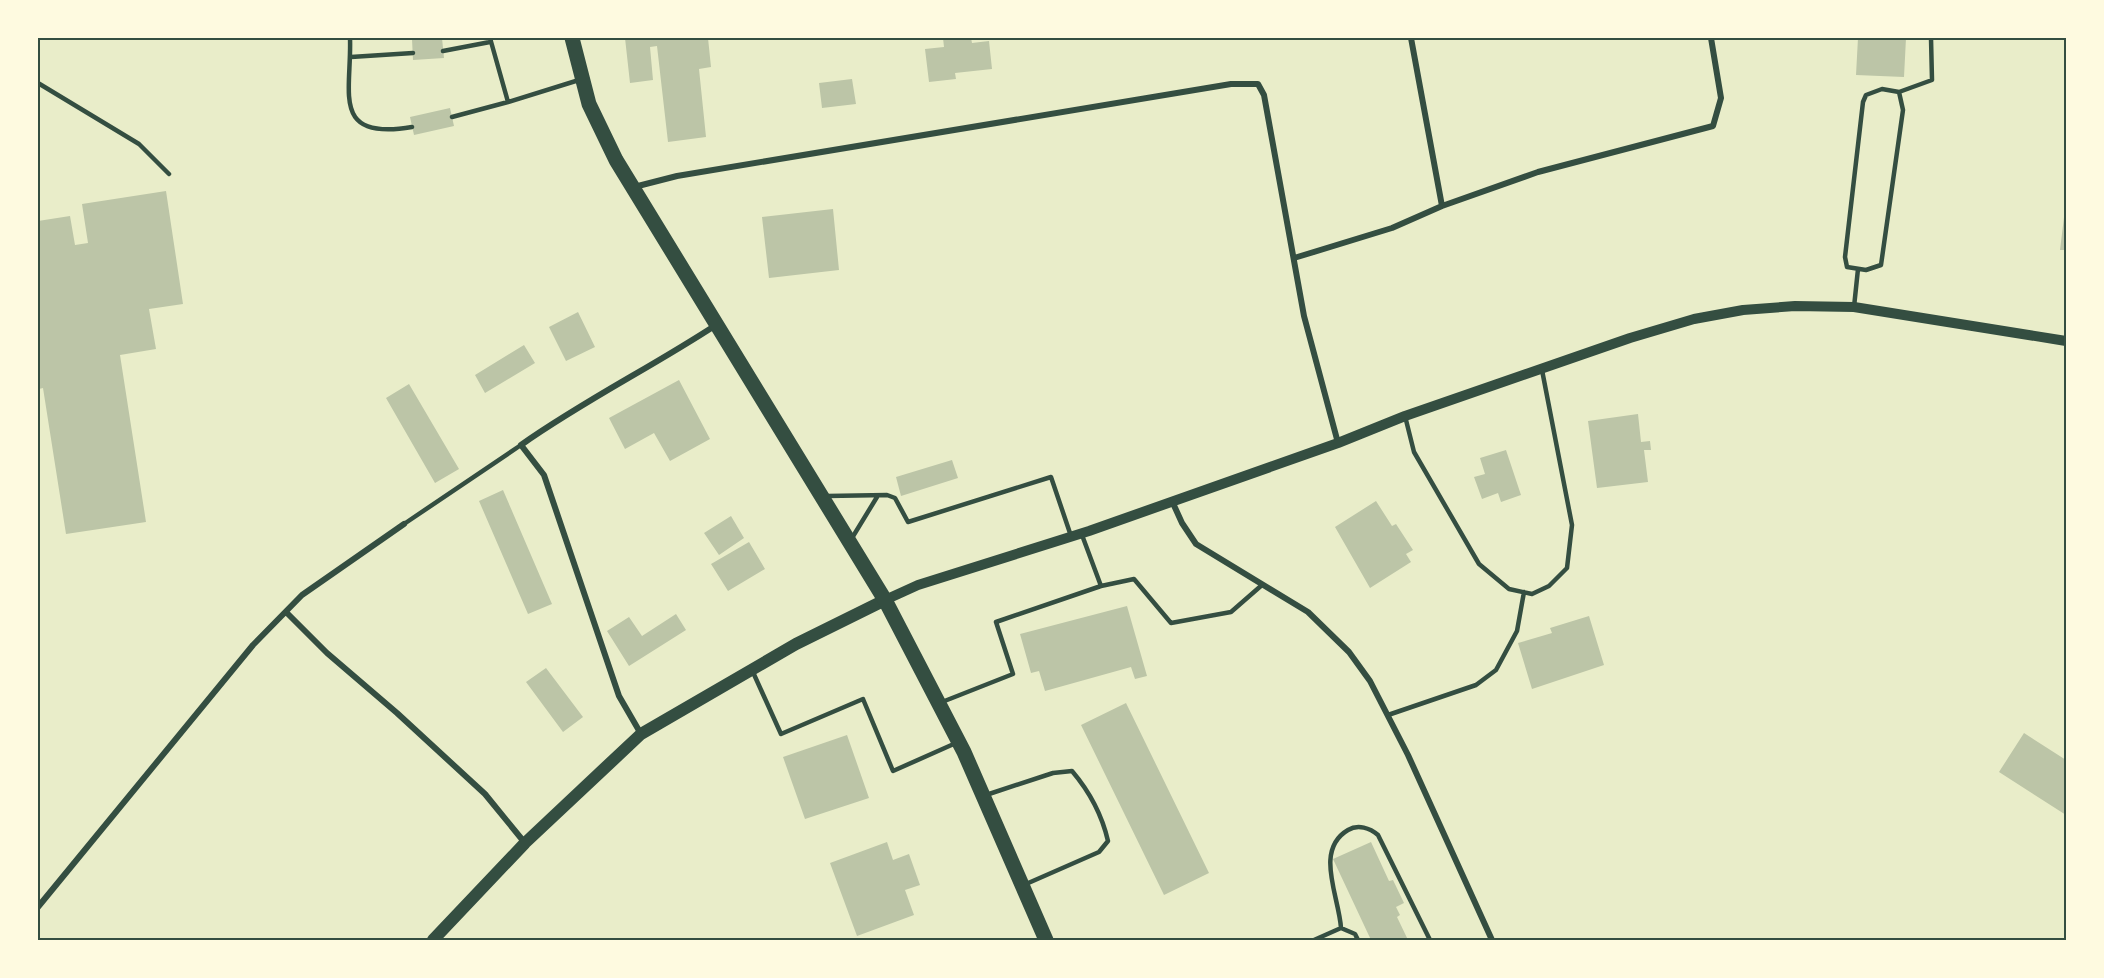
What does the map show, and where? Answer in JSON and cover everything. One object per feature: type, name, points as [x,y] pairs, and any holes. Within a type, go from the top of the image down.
[{"type":"highway","points":[[572,38],[581,80],[605,138],[885,600],[959,741],[1046,940]]},
{"type":"main road","points":[[435,940],[525,843],[641,734],[752,670],[885,600]]},
{"type":"street","points":[[1411,38],[1442,206]]},
{"type":"street","points":[[1294,258],[1392,228],[1442,206],[1538,172],[1713,126],[1721,98],[1711,38]]},
{"type":"street","points":[[633,187],[677,176],[1231,84],[1258,84],[1264,95],[1304,316],[1338,443]]},
{"type":"street","points":[[885,600],[918,585],[1076,535],[1338,443],[1405,416],[1630,338],[1704,317],[1743,310],[1795,306],[1854,307],[2067,341]]},
{"type":"street","points":[[641,734],[619,696],[544,475],[520,445],[557,420],[663,360],[718,324]]},
{"type":"street","points":[[1172,500],[1182,523],[1196,544],[1308,612],[1349,652],[1370,681],[1388,715],[1492,940]]},
{"type":"street","points":[[38,907],[253,645],[302,595],[404,524]]},
{"type":"street","points":[[286,612],[327,653],[398,713],[486,794],[525,843]]},
{"type":"lane","points":[[350,38],[351,57],[347,68],[349,103],[353,114],[361,124],[372,129],[390,130],[412,126]]},
{"type":"lane","points":[[1899,92],[1903,110],[1881,265],[1866,270],[1847,267],[1845,257],[1863,102],[1866,95],[1882,89],[1899,92],[1932,80],[1931,38]]},
{"type":"lane","points":[[443,51],[490,40],[508,102]]},
{"type":"lane","points":[[351,57],[413,53]]},
{"type":"lane","points":[[452,117],[581,80]]},
{"type":"lane","points":[[38,83],[139,144],[169,174]]},
{"type":"lane","points":[[1854,307],[1858,269]]},
{"type":"lane","points":[[1405,416],[1414,452],[1479,564],[1509,589],[1532,594],[1549,586],[1567,568],[1572,525],[1542,369]]},
{"type":"lane","points":[[404,524],[520,445]]},
{"type":"lane","points":[[823,496],[877,497],[887,495],[895,498],[908,522],[1052,477],[1076,535],[1101,586]]},
{"type":"lane","points":[[851,541],[877,497]]},
{"type":"lane","points":[[939,703],[1013,674],[996,622],[1101,586],[1134,579],[1171,623],[1231,612],[1262,585]]},
{"type":"lane","points":[[1388,715],[1476,685],[1496,670],[1517,631],[1524,592]]},
{"type":"lane","points":[[752,670],[781,734],[863,699],[893,771],[959,741]]},
{"type":"lane","points":[[983,796],[1053,773],[1072,771],[1085,787],[1104,825],[1108,841],[1099,852],[1022,885]]},
{"type":"lane","points":[[1341,928],[1340,906],[1331,874],[1330,849],[1337,836],[1353,827],[1371,829],[1378,835],[1430,940]]},
{"type":"lane","points":[[1314,940],[1341,928],[1355,934],[1358,940]]},
{"type":"building","points":[[442,38],[444,58],[413,60],[412,39]]},
{"type":"building","points":[[625,38],[708,38],[711,67],[699,69],[706,137],[668,142],[657,46],[650,47],[653,80],[630,83]]},
{"type":"building","points":[[943,38],[971,38],[972,43],[989,41],[992,69],[955,73],[956,79],[929,82],[925,49],[944,47]]},
{"type":"building","points":[[1858,38],[1906,38],[1904,77],[1856,75]]},
{"type":"building","points":[[852,79],[856,104],[822,108],[819,83]]},
{"type":"building","points":[[450,108],[454,126],[414,135],[410,117]]},
{"type":"building","points":[[166,191],[183,304],[149,309],[156,349],[120,355],[146,522],[66,534],[43,388],[39,389],[38,221],[70,216],[75,245],[88,243],[82,204]]},
{"type":"building","points":[[833,209],[839,270],[769,278],[762,217]]},
{"type":"building","points":[[2065,209],[2066,250],[2060,250]]},
{"type":"building","points":[[578,312],[595,347],[566,361],[549,327]]},
{"type":"building","points":[[524,345],[535,363],[485,393],[475,375]]},
{"type":"building","points":[[679,380],[710,439],[670,461],[654,433],[625,449],[609,418]]},
{"type":"building","points":[[409,384],[459,469],[435,483],[386,398]]},
{"type":"building","points":[[1638,414],[1641,442],[1650,441],[1651,450],[1644,450],[1648,482],[1597,488],[1588,421]]},
{"type":"building","points":[[1506,450],[1521,495],[1501,502],[1498,493],[1482,499],[1474,477],[1485,474],[1480,458]]},
{"type":"building","points":[[952,460],[958,478],[901,496],[896,477]]},
{"type":"building","points":[[503,490],[552,604],[528,614],[479,501]]},
{"type":"building","points":[[1376,501],[1392,526],[1396,524],[1413,550],[1406,554],[1411,562],[1370,588],[1335,527]]},
{"type":"building","points":[[731,516],[744,538],[719,555],[704,533]]},
{"type":"building","points":[[749,542],[765,569],[728,591],[711,564]]},
{"type":"building","points":[[1127,606],[1147,676],[1135,679],[1131,667],[1045,691],[1039,671],[1031,673],[1020,634]]},
{"type":"building","points":[[676,614],[686,630],[629,666],[607,631],[629,617],[642,636]]},
{"type":"building","points":[[1589,616],[1604,665],[1532,689],[1518,643],[1552,633],[1550,628]]},
{"type":"building","points":[[546,668],[583,717],[563,732],[526,682]]},
{"type":"building","points":[[1126,703],[1209,873],[1164,895],[1081,725]]},
{"type":"building","points":[[2024,733],[2066,760],[2066,815],[1999,772]]},
{"type":"building","points":[[847,735],[869,798],[805,819],[783,757]]},
{"type":"building","points":[[887,842],[893,860],[909,854],[920,885],[905,890],[914,915],[857,936],[830,863]]},
{"type":"building","points":[[1371,842],[1389,881],[1393,880],[1404,903],[1396,907],[1400,915],[1397,917],[1408,940],[1371,940],[1333,859]]}]
